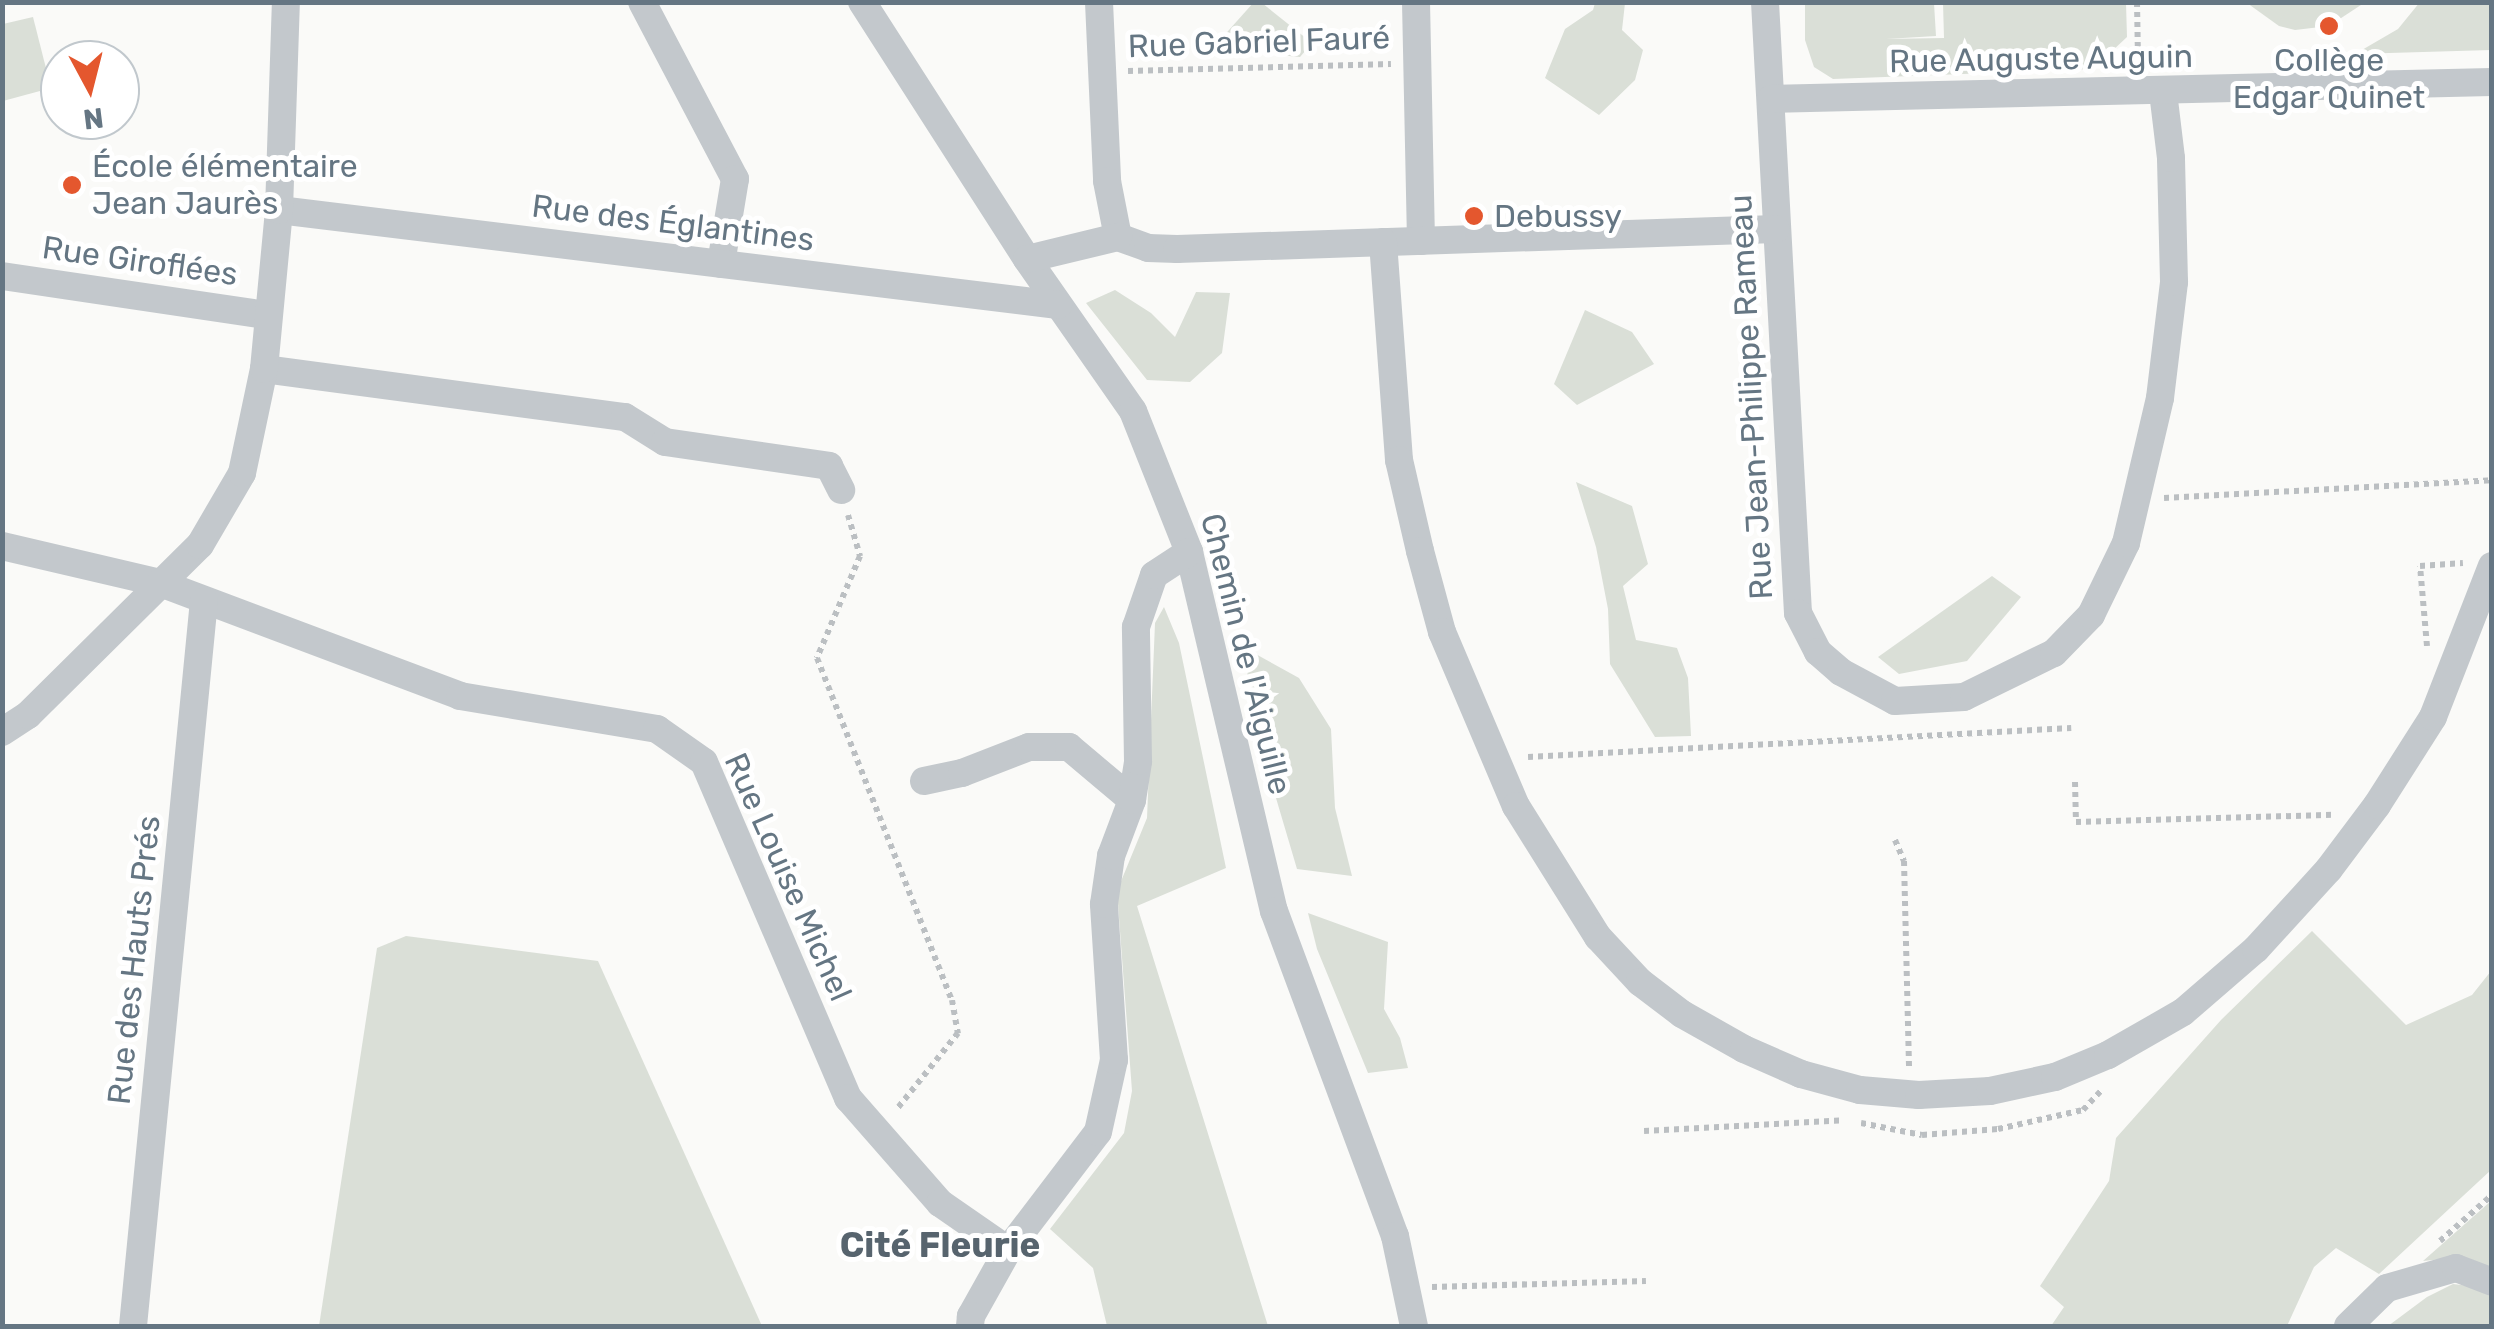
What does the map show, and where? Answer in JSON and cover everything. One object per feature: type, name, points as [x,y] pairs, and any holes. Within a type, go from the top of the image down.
[{"type":"street","points":[[2,732],[28,714],[200,545],[242,472],[264,369],[279,210],[286,2]]},
{"type":"street","points":[[642,2],[735,179],[721,264]]},
{"type":"street","name":"Chemin de l'Aiguille","points":[[862,2],[1027,259],[1133,411],[1190,552],[1274,911],[1395,1236],[1414,1326]]},
{"type":"street","points":[[1100,2],[1106,181],[1118,236]]},
{"type":"street","points":[[1416,2],[1422,241]]},
{"type":"street","name":"Rue Jean-Philippe Rameau","points":[[1765,2],[1793,584],[1798,613],[1818,652],[1842,672],[1895,701],[1964,697],[2054,653],[2090,615],[2126,543],[2160,398],[2174,282],[2171,158],[2151,92]]},
{"type":"street","name":"Rue Auguste Auguin","points":[[1771,99],[2492,82]]},
{"type":"street","name":"Rue des Églantines","points":[[279,210],[1058,304]]},
{"type":"street","points":[[1027,259],[1118,236],[1148,248],[1177,249],[1776,228]]},
{"type":"street","points":[[1383,242],[1399,460],[1442,632],[1494,758],[1559,880],[1598,937],[1640,982],[1728,1040],[1801,1074],[1860,1090],[1910,1094],[1990,1091],[2055,1077],[2108,1055],[2182,1012],[2256,949],[2329,869],[2370,814],[2433,717],[2483,564]]},
{"type":"street","name":"Rue Giroflées","points":[[2,276],[268,316]]},
{"type":"street","points":[[264,369],[625,417],[665,442],[829,466],[841,490]]},
{"type":"street","name":"Rue Louise Michel","points":[[2,546],[160,583],[460,696],[657,728],[704,762],[848,1098],[940,1203],[1008,1250]]},
{"type":"street","points":[[970,1326],[971,1316],[1008,1250],[1098,1132],[1114,1060],[1104,904],[1111,856],[1132,800],[1138,761],[1136,627],[1154,575],[1190,552]]},
{"type":"street","name":"Rue des Hauts Prés","points":[[133,1326],[204,601]]},
{"type":"street","points":[[924,781],[962,773],[1029,747],[1069,747],[1132,800]]},
{"type":"street","points":[[2348,1326],[2386,1288],[2456,1268],[2492,1282]]},
{"type":"path","points":[[2137,2],[2151,92]]},
{"type":"path","name":"Rue Gabriel Fauré","points":[[1102,72],[1417,63]]},
{"type":"path","points":[[2138,500],[2492,480]]},
{"type":"path","points":[[841,490],[860,556],[817,658],[952,1000],[958,1034],[878,1132]]},
{"type":"path","points":[[2428,661],[2420,566],[2483,564]]},
{"type":"path","points":[[1494,758],[2070,728]]},
{"type":"path","points":[[2075,782],[2076,822],[2370,814]]},
{"type":"path","points":[[1895,840],[1904,860],[1910,1094]]},
{"type":"path","points":[[1406,1288],[1646,1281]]},
{"type":"shaded area","points":[[1254,2],[1262,3],[1312,43],[1300,57],[1212,49]]},
{"type":"shaded area","points":[[2420,2],[2491,3],[2491,50],[2355,54],[2398,29]]},
{"type":"shaded area","points":[[1595,3],[1625,3],[1622,30],[1643,50],[1635,80],[1599,115],[1545,78],[1565,29],[1593,10]]},
{"type":"shaded area","points":[[1805,3],[1934,3],[1936,36],[1886,39],[1944,38],[1943,3],[2126,3],[2127,37],[2093,69],[1833,79],[1814,67],[1805,40]]},
{"type":"shaded area","points":[[2247,3],[2364,3],[2329,26],[2295,30],[2279,26]]},
{"type":"shaded area","points":[[33,17],[40,45],[40,91],[3,101],[3,24]]},
{"type":"shaded area","points":[[1115,290],[1151,313],[1175,337],[1196,292],[1230,293],[1222,353],[1190,382],[1147,380],[1086,303]]},
{"type":"shaded area","points":[[1585,310],[1632,332],[1654,364],[1577,405],[1554,384]]},
{"type":"shaded area","points":[[1576,482],[1632,506],[1648,564],[1623,586],[1636,640],[1677,648],[1688,678],[1691,736],[1655,737],[1610,664],[1608,609],[1596,547]]},
{"type":"shaded area","points":[[1992,576],[2021,597],[1967,661],[1899,674],[1878,657]]},
{"type":"shaded area","points":[[1164,607],[1179,643],[1226,868],[1137,906],[1268,1326],[1107,1326],[1093,1268],[1050,1229],[1124,1133],[1132,1091],[1117,891],[1147,818],[1155,623]]},
{"type":"shaded area","points":[[1252,652],[1299,678],[1331,729],[1335,808],[1352,876],[1297,869],[1244,690]]},
{"type":"shaded area","points":[[1308,913],[1388,942],[1384,1009],[1400,1038],[1408,1068],[1368,1073],[1317,949]]},
{"type":"shaded area","points":[[2312,931],[2406,1025],[2472,995],[2491,971],[2491,1170],[2379,1274],[2336,1248],[2314,1267],[2287,1326],[2051,1326],[2064,1307],[2040,1286],[2109,1181],[2116,1138],[2221,1020]]},
{"type":"shaded area","points":[[406,936],[598,961],[762,1326],[319,1326],[377,948]]},
{"type":"shaded area","points":[[2491,1201],[2491,1271],[2453,1258],[2423,1261]]},
{"type":"shaded area","points":[[2453,1284],[2478,1287],[2491,1297],[2491,1326],[2388,1326],[2427,1297]]},
{"type":"place","name":"Collège Edgar Quinet","points":[[2329,26]]},
{"type":"place","name":"École élémentaire Jean Jaurès","points":[[72,185]]},
{"type":"place","name":"Debussy","points":[[1474,216]]},
{"type":"district","name":"Cité Fleurie","points":[[940,1245]]}]
